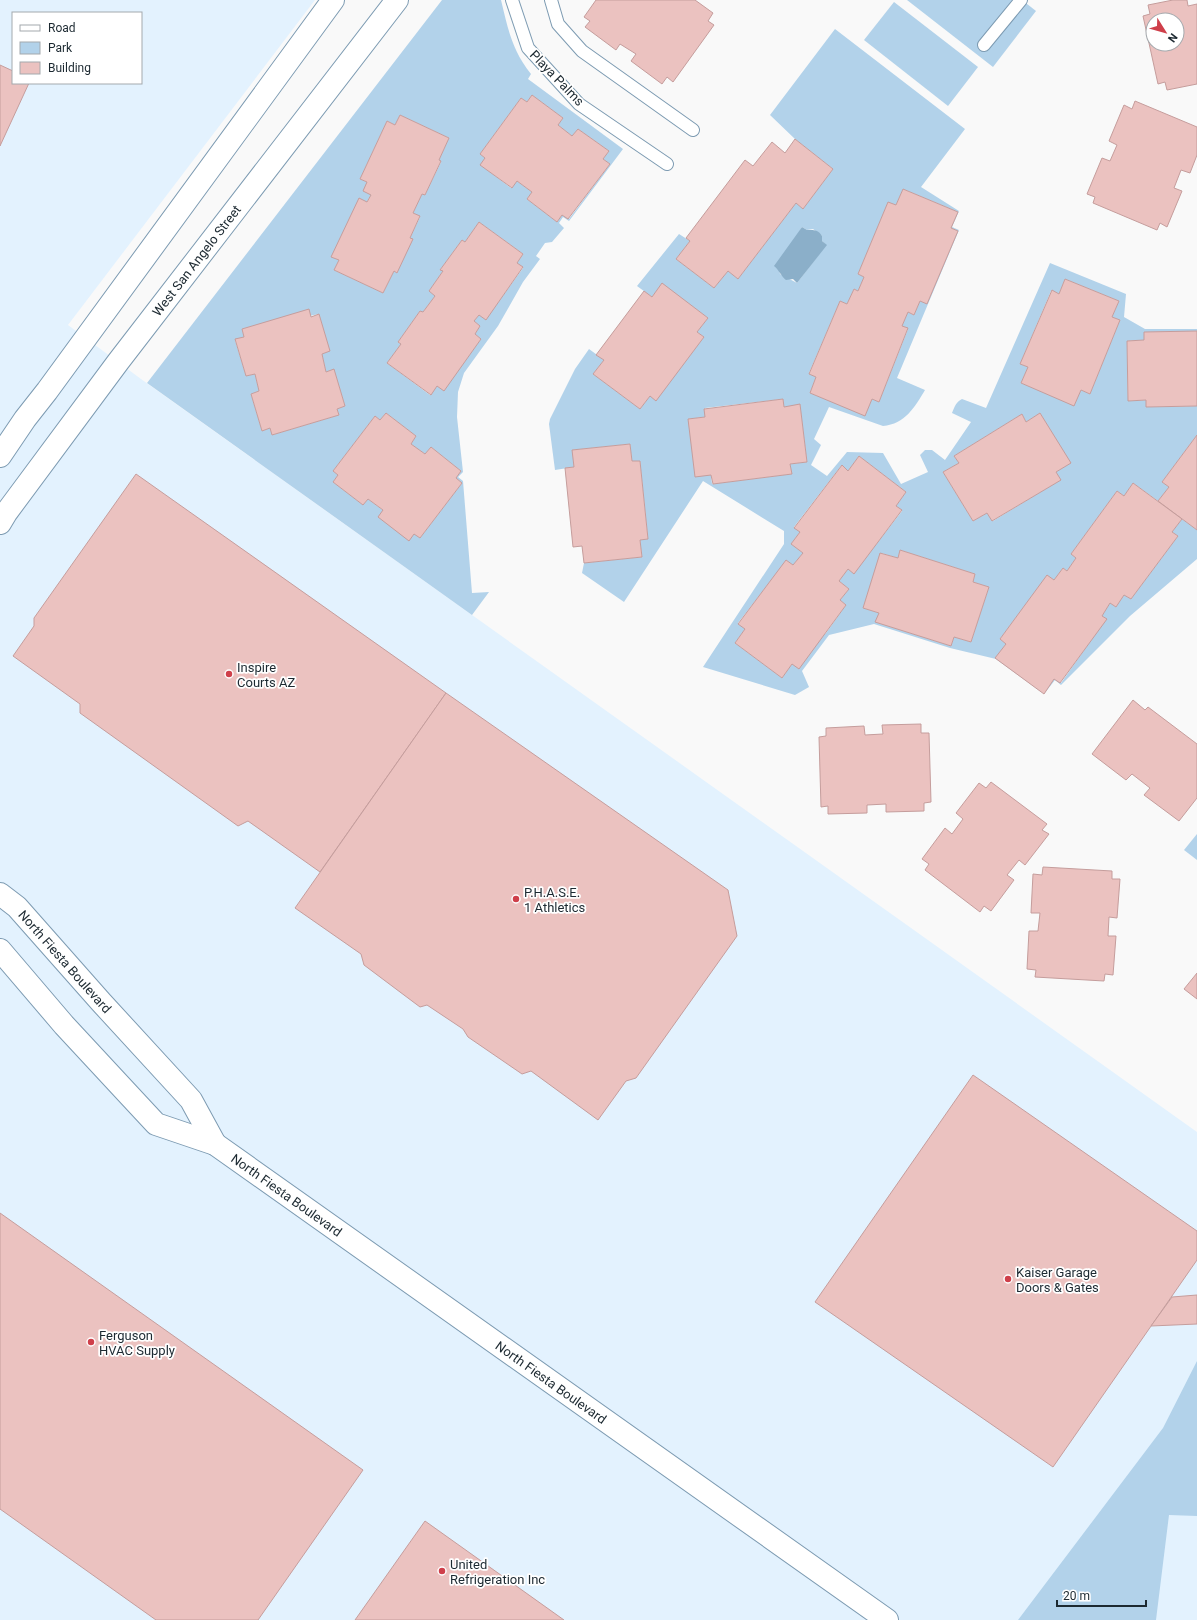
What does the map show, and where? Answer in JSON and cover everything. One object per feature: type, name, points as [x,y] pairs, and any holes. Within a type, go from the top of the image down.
[{"type":"street","points":[[0,456],[25,419],[333,0]]},
{"type":"street","name":"West San Angelo Street","points":[[0,523],[118,362],[397,0]]},
{"type":"street","name":"North Fiesta Boulevard","points":[[0,894],[17,907],[101,1002],[191,1100],[215,1144]]},
{"type":"street","name":"North Fiesta Boulevard","points":[[0,950],[64,1025],[156,1124],[215,1144],[887,1620]]},
{"type":"lane","name":"Playa Palms","points":[[512,0],[528,48],[579,104],[667,164]]},
{"type":"lane","points":[[550,0],[558,24],[582,51],[693,130]]},
{"type":"lane","points":[[984,45],[1020,0]]},
{"type":"shaded area","points":[[0,0],[315,0],[68,325],[141,379],[1197,1132],[1197,1620],[0,1620]]},
{"type":"shaded area","points":[[802,227],[807,230],[815,230],[819,232],[822,236],[822,241],[827,245],[797,283],[793,279],[786,280],[774,266]]},
{"type":"green space","points":[[442,0],[501,0],[515,48],[531,74],[528,79],[623,149],[569,221],[563,217],[559,223],[564,228],[552,242],[545,243],[536,256],[540,259],[523,282],[498,326],[464,373],[458,392],[457,417],[463,472],[458,477],[463,481],[472,593],[489,592],[472,615],[147,383]],"holes":[[[532,95],[563,118],[558,125],[572,136],[578,129],[609,151],[603,159],[610,164],[569,219],[562,215],[557,222],[527,199],[532,192],[517,181],[511,188],[481,165],[485,158],[480,154],[521,98],[527,102]],[[400,115],[449,138],[439,160],[441,162],[425,195],[422,194],[413,213],[420,217],[410,238],[397,273],[394,271],[383,293],[334,270],[339,260],[332,257],[371,195],[367,182],[360,179],[387,121],[395,125]],[[479,222],[523,254],[517,263],[523,268],[486,319],[479,315],[474,321],[480,326],[475,334],[481,339],[444,390],[437,386],[430,395],[387,363],[401,344],[398,342],[420,311],[423,312],[435,296],[429,291],[443,271],[440,270],[462,240],[465,242]],[[319,314],[329,351],[322,354],[326,372],[334,370],[345,406],[337,409],[339,415],[272,435],[270,428],[262,431],[251,394],[259,391],[255,374],[246,376],[235,340],[244,337],[242,329]],[[386,413],[416,436],[411,444],[425,454],[431,447],[461,471],[456,478],[462,483],[420,538],[368,499],[363,505],[333,482],[338,475],[333,471],[375,416],[380,420]]]},
{"type":"green space","points":[[907,0],[1022,0],[1036,11],[993,67]]},
{"type":"green space","points":[[894,2],[978,67],[948,106],[864,40]]},
{"type":"green space","points":[[835,29],[965,129],[921,187],[959,211],[952,227],[959,230],[897,378],[925,390],[908,414],[891,425],[883,426],[829,407],[814,439],[821,445],[811,465],[827,476],[847,452],[883,453],[901,484],[928,472],[920,455],[925,450],[932,450],[945,460],[971,422],[952,413],[955,406],[958,401],[962,399],[986,408],[1050,263],[1126,294],[1124,317],[1145,329],[1197,329],[1197,331],[1144,340],[1127,341],[1128,401],[1146,400],[1146,407],[1197,406],[1197,435],[1162,482],[1169,487],[1158,501],[1133,483],[1124,496],[1117,491],[1071,554],[1076,558],[1067,571],[1063,568],[1054,580],[1047,576],[1000,639],[1006,644],[996,658],[1044,694],[996,659],[950,648],[874,624],[829,635],[802,671],[809,687],[795,695],[703,667],[784,544],[784,531],[703,481],[624,602],[582,573],[584,563],[642,557],[640,540],[648,539],[640,461],[632,461],[630,444],[573,450],[574,467],[555,470],[549,424],[550,419],[575,369],[589,349],[604,360],[593,374],[640,409],[650,396],[656,400],[704,337],[697,332],[708,318],[662,284],[652,297],[637,286],[679,234],[690,241],[676,259],[714,288],[728,271],[738,279],[796,203],[803,209],[833,169],[795,139],[770,115]],"holes":[[[903,189],[958,212],[951,228],[958,231],[927,303],[920,301],[914,315],[908,312],[902,326],[908,329],[879,402],[872,399],[865,415],[810,393],[816,377],[809,373],[840,301],[847,304],[854,289],[858,291],[864,277],[858,274],[888,203],[896,205]],[[802,227],[807,230],[813,229],[822,236],[822,241],[826,245],[797,283],[780,274],[779,269]],[[1065,279],[1119,301],[1112,317],[1120,320],[1090,394],[1081,390],[1074,405],[1021,383],[1028,367],[1020,364],[1051,291],[1059,294]],[[783,399],[784,407],[800,405],[807,462],[790,464],[791,474],[712,484],[711,475],[688,419],[705,417],[705,408]],[[1040,413],[1070,463],[1056,472],[1060,480],[993,521],[987,513],[973,521],[943,472],[959,463],[954,456],[1022,414],[1026,422]],[[859,456],[906,492],[896,506],[902,511],[854,573],[848,569],[839,581],[849,589],[840,600],[846,605],[826,633],[792,664],[782,678],[735,643],[745,629],[738,623],[786,561],[793,565],[803,553],[791,544],[800,532],[794,527],[841,466],[848,471]],[[900,550],[975,574],[973,582],[989,587],[971,642],[954,637],[951,646],[876,622],[879,613],[863,608],[881,553],[898,558]]]},
{"type":"green space","points":[[1182,519],[1197,530],[1197,559],[1130,616],[1061,685],[1055,680],[1044,694],[1054,679],[1061,683],[1106,619],[1102,616],[1110,603],[1116,607],[1124,595],[1131,599],[1178,536],[1172,532]]},
{"type":"green space","points":[[1197,834],[1197,860],[1184,850]]},
{"type":"green space","points":[[1197,1361],[1197,1516],[1169,1515],[1156,1620],[1018,1620],[1163,1428]]},
{"type":"building","points":[[596,0],[695,0],[713,13],[708,21],[714,25],[673,82],[667,77],[662,84],[631,61],[636,54],[620,44],[616,50],[585,27],[590,21],[584,17]]},
{"type":"building","points":[[1173,0],[1187,0],[1188,6],[1197,4],[1197,84],[1167,90],[1165,82],[1158,84],[1151,52],[1185,52],[1185,12],[1150,12],[1148,5]]},
{"type":"building","points":[[0,65],[12,71],[12,84],[29,84],[0,146]]},
{"type":"building","points":[[532,95],[563,118],[558,125],[572,136],[578,129],[609,151],[603,159],[610,164],[568,219],[562,215],[557,222],[527,199],[532,192],[517,181],[512,188],[480,165],[485,158],[480,154],[521,98],[527,102]]},
{"type":"building","points":[[1135,101],[1197,127],[1197,155],[1190,173],[1181,170],[1174,188],[1182,191],[1167,227],[1160,223],[1157,230],[1093,203],[1095,197],[1087,194],[1102,158],[1110,161],[1117,145],[1109,141],[1124,105],[1132,109]]},
{"type":"building","points":[[400,115],[449,138],[439,160],[441,161],[425,195],[422,194],[413,213],[420,216],[410,238],[413,239],[397,273],[394,271],[383,293],[334,270],[339,260],[331,257],[359,198],[367,202],[371,195],[363,191],[367,182],[360,179],[387,121],[395,125]]},
{"type":"building","points":[[795,139],[833,169],[803,209],[796,203],[738,279],[728,271],[714,288],[676,259],[690,241],[686,238],[745,160],[753,166],[772,142],[785,153]]},
{"type":"building","points":[[903,189],[958,212],[951,228],[958,231],[927,304],[920,301],[914,315],[908,312],[902,326],[908,328],[879,402],[872,399],[865,416],[810,393],[816,377],[809,374],[840,301],[847,304],[854,289],[858,291],[864,277],[858,274],[888,202],[896,205]]},
{"type":"building","points":[[479,222],[523,254],[517,263],[523,267],[486,320],[479,315],[474,321],[480,326],[475,334],[481,339],[444,391],[437,386],[431,395],[387,363],[401,344],[398,342],[420,311],[423,312],[435,296],[429,291],[443,271],[440,270],[462,240],[465,242]]},
{"type":"building","points":[[1065,279],[1119,301],[1112,317],[1120,320],[1090,394],[1081,390],[1074,406],[1021,383],[1028,367],[1020,364],[1052,290],[1059,294]]},
{"type":"building","points":[[662,283],[708,318],[697,332],[704,337],[656,401],[650,396],[640,409],[593,374],[604,360],[596,355],[644,291],[652,297]]},
{"type":"building","points":[[309,309],[311,317],[319,314],[330,351],[322,354],[326,372],[334,369],[345,406],[337,409],[339,415],[272,435],[270,428],[262,431],[251,394],[259,391],[255,374],[246,376],[235,339],[244,337],[242,329]]},
{"type":"building","points":[[1197,331],[1197,406],[1146,407],[1146,400],[1128,401],[1127,341],[1144,340],[1144,332]]},
{"type":"building","points":[[783,399],[784,407],[800,404],[807,462],[790,464],[792,474],[713,484],[711,475],[695,477],[688,419],[705,417],[704,409]]},
{"type":"building","points":[[386,413],[416,436],[411,444],[425,454],[431,447],[461,471],[456,478],[462,483],[420,538],[414,534],[409,541],[378,517],[383,510],[368,499],[363,505],[333,482],[338,475],[333,471],[375,416],[380,420]]},
{"type":"building","points":[[1040,413],[1071,463],[1056,472],[1061,480],[992,521],[987,513],[973,521],[943,472],[959,463],[954,456],[1022,414],[1026,422]]},
{"type":"building","points":[[1197,435],[1197,530],[1158,501],[1169,487],[1162,482]]},
{"type":"building","points":[[630,444],[632,461],[640,461],[648,539],[640,540],[642,557],[584,563],[582,546],[573,547],[565,468],[574,467],[572,450]]},
{"type":"building","points":[[859,456],[906,492],[896,506],[902,510],[854,574],[848,569],[839,581],[849,589],[840,600],[846,605],[799,669],[792,664],[782,678],[735,643],[745,629],[738,624],[786,560],[793,565],[803,553],[791,544],[800,532],[794,528],[842,465],[848,471]]},
{"type":"building","name":"Inspire Courts AZ","points":[[136,474],[446,693],[320,872],[248,821],[238,826],[80,713],[80,704],[13,656],[34,626],[34,618]]},
{"type":"building","points":[[1133,483],[1182,519],[1172,532],[1178,536],[1131,599],[1124,595],[1116,607],[1110,603],[1102,616],[1107,619],[1060,683],[1054,679],[1044,694],[995,658],[1006,644],[1000,639],[1047,575],[1054,580],[1063,568],[1067,571],[1076,558],[1071,554],[1117,491],[1124,496]]},
{"type":"building","points":[[900,550],[975,574],[973,582],[989,587],[971,642],[954,637],[951,646],[875,622],[879,613],[863,608],[880,553],[898,558]]},
{"type":"building","name":"P.H.A.S.E. 1 Athletics","points":[[446,693],[728,890],[737,936],[636,1078],[626,1081],[598,1120],[531,1071],[522,1074],[468,1037],[463,1029],[427,1005],[420,1007],[364,965],[361,954],[295,908]]},
{"type":"building","points":[[1133,700],[1145,710],[1148,707],[1197,744],[1197,798],[1179,821],[1144,795],[1150,788],[1132,774],[1126,780],[1092,754]]},
{"type":"building","points":[[921,724],[921,733],[929,733],[931,802],[924,803],[924,811],[886,812],[886,804],[867,805],[867,813],[828,814],[828,806],[821,807],[819,737],[826,736],[826,728],[864,726],[865,735],[883,734],[882,725]]},
{"type":"building","points":[[991,782],[1047,824],[1042,830],[1049,834],[1025,865],[1019,860],[1007,875],[1014,880],[991,911],[984,906],[980,912],[925,870],[929,864],[922,859],[945,828],[952,834],[963,819],[956,813],[979,783],[986,788]]},
{"type":"building","points":[[1043,867],[1112,871],[1112,879],[1120,879],[1117,918],[1109,917],[1108,936],[1116,936],[1113,975],[1105,974],[1104,981],[1035,977],[1036,970],[1027,969],[1029,931],[1038,931],[1040,913],[1031,913],[1033,874],[1042,875]]},
{"type":"building","points":[[1197,973],[1197,999],[1184,989]]},
{"type":"building","name":"Kaiser Garage Doors & Gates","points":[[973,1075],[1197,1231],[1197,1260],[1053,1467],[815,1302]]},
{"type":"building","name":"Ferguson HVAC Supply","points":[[0,1213],[363,1470],[258,1620],[156,1620],[0,1509]]},
{"type":"building","points":[[1197,1295],[1197,1324],[1151,1326],[1172,1297]]},
{"type":"building","name":"United Refrigeration Inc","points":[[425,1521],[564,1620],[355,1620]]},
{"type":"place","name":"Inspire Courts AZ","points":[[229,674]]},
{"type":"place","name":"P.H.A.S.E. 1 Athletics","points":[[516,899]]},
{"type":"place","name":"Kaiser Garage Doors & Gates","points":[[1008,1279]]},
{"type":"place","name":"Ferguson HVAC Supply","points":[[91,1342]]},
{"type":"place","name":"United Refrigeration Inc","points":[[442,1571]]}]
